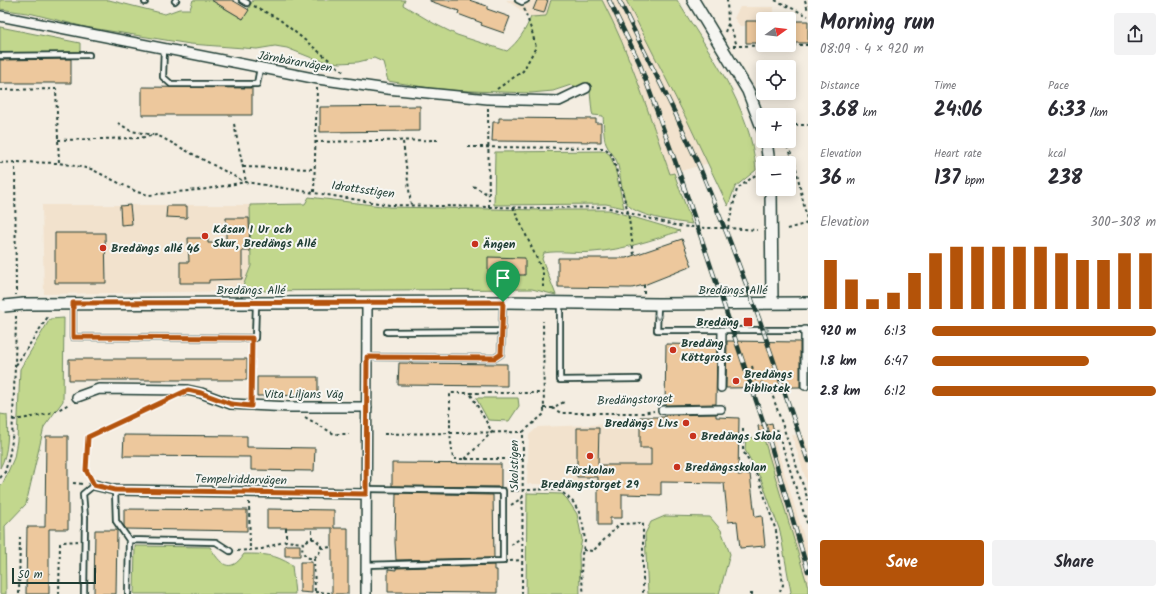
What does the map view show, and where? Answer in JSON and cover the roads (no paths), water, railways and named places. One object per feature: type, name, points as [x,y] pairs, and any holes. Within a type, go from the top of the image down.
[{"type":"street","points":[[693,0],[748,91],[756,112]]},
{"type":"street","name":"Järnbärarvägen","points":[[0,16],[318,79],[387,89],[488,99],[559,101],[586,88]]},
{"type":"street","points":[[771,196],[772,303]]},
{"type":"street","name":"Bredängs Allé","points":[[2,306],[20,301],[56,304],[256,302],[560,302],[658,304],[808,303]]},
{"type":"street","points":[[366,594],[367,303]]},
{"type":"street","points":[[805,386],[807,330]]},
{"type":"street","points":[[721,388],[722,331]]},
{"type":"street","name":"Vita Liljans Väg","points":[[77,397],[99,389],[188,390],[231,404],[251,406],[367,406]]},
{"type":"street","name":"Bredängstorget","points":[[662,410],[721,409]]},
{"type":"street","name":"Tempelriddarvägen","points":[[94,485],[115,490],[366,492]]},
{"type":"lane","points":[[242,0],[247,3]]},
{"type":"lane","points":[[518,0],[522,2],[526,0]]},
{"type":"lane","points":[[164,48],[163,77],[171,84],[257,84],[260,68]]},
{"type":"lane","points":[[0,56],[88,55]]},
{"type":"lane","points":[[73,303],[73,337],[255,338],[256,302]]},
{"type":"lane","points":[[367,357],[495,358],[501,354],[503,302]]},
{"type":"lane","points":[[560,302],[560,380],[638,379]]},
{"type":"lane","points":[[658,304],[657,330],[807,330]]},
{"type":"lane","points":[[387,332],[502,331]]},
{"type":"lane","points":[[84,594],[84,494],[94,485]]},
{"type":"lane","points":[[115,490],[116,521],[129,540],[128,594]]},
{"type":"lane","points":[[366,492],[504,491],[503,562],[366,565]]},
{"type":"lane","points":[[129,540],[216,542],[230,551]]},
{"type":"railway","points":[[609,0],[639,62],[679,172],[768,436],[808,571]]},
{"type":"railway","points":[[619,0],[675,113],[700,168],[760,321],[808,461]]},
{"type":"place","name":"Kåsan I Ur och Skur, Bredängs Allé","points":[[205,236]]},
{"type":"place","name":"Ängen","points":[[475,244]]},
{"type":"place","name":"Bredängs allé 46","points":[[103,248]]},
{"type":"place","name":"Bredäng","points":[[748,322]]},
{"type":"place","name":"Bredäng Köttgross","points":[[673,350]]},
{"type":"place","name":"Bredängs bibliotek","points":[[736,381]]},
{"type":"place","name":"Bredängs Livs","points":[[686,423]]},
{"type":"place","name":"Bredängs Skola","points":[[693,436]]},
{"type":"place","name":"Förskolan Bredängstorget 29","points":[[590,456]]},
{"type":"place","name":"Bredängsskolan","points":[[677,467]]}]
